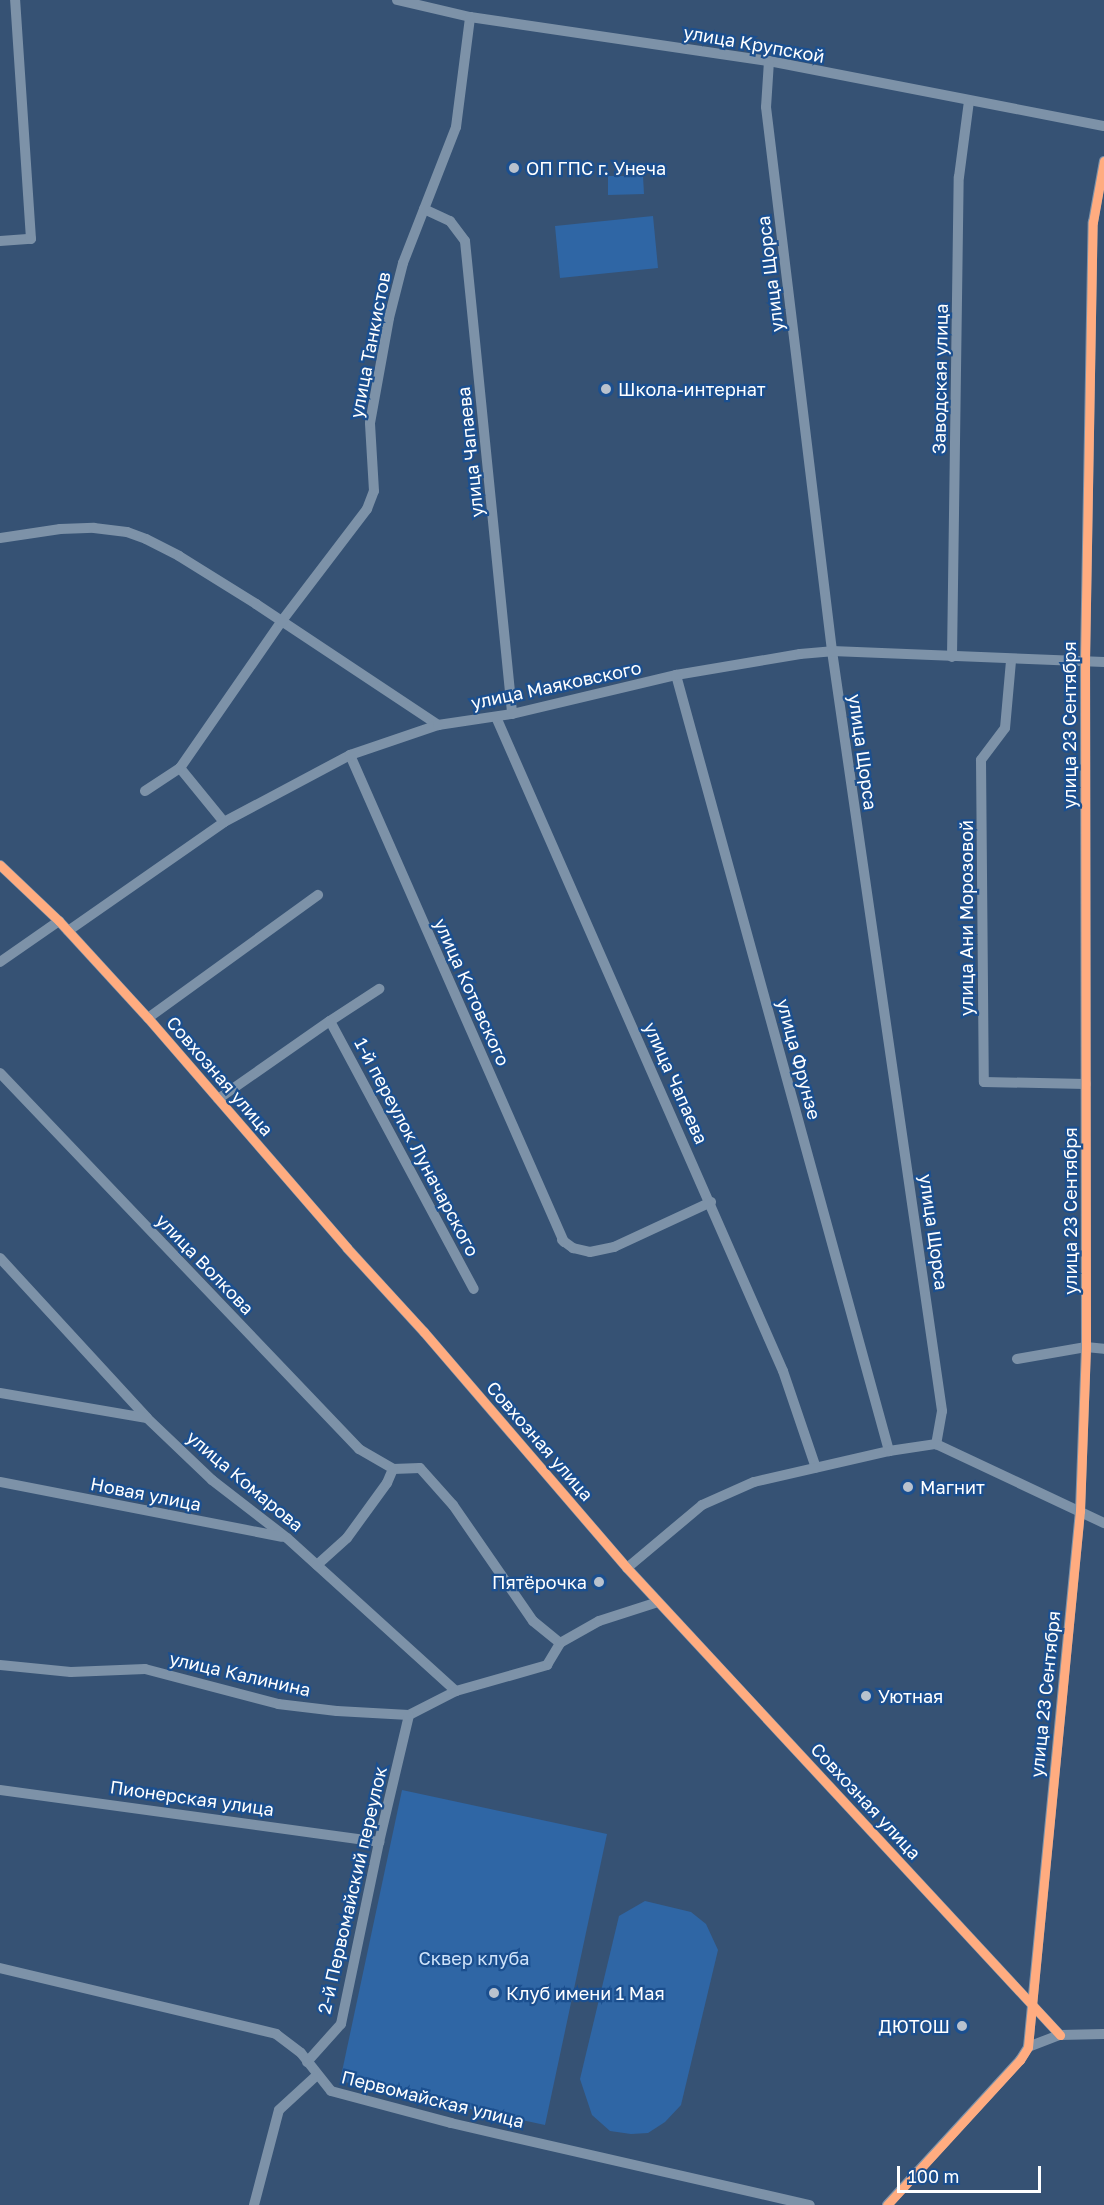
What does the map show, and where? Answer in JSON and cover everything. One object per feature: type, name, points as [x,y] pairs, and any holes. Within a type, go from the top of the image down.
[{"type":"street","points":[[0,241],[31,239],[15,0]]},
{"type":"street","name":"улица Крупской","points":[[398,0],[470,17],[769,61],[1104,126]]},
{"type":"street","name":"улица Танкистов","points":[[180,768],[281,622],[367,509],[374,491],[370,423],[389,318],[404,263],[456,127],[470,17]]},
{"type":"street","name":"улица Щорса","points":[[769,61],[766,106],[832,651],[942,1411],[936,1444]]},
{"type":"street","name":"Заводская улица","points":[[952,657],[959,177],[969,101]]},
{"type":"street","name":"улица 23 Сентября","points":[[1028,2047],[1080,1511],[1086,1347],[1085,661],[1093,222],[1104,161]]},
{"type":"street","name":"улица Чапаева","points":[[423,209],[450,221],[465,241],[513,714]]},
{"type":"street","points":[[0,538],[60,529],[94,528],[127,532],[179,556],[438,725]]},
{"type":"street","name":"улица Маяковского","points":[[68,931],[224,822],[350,755],[438,725],[513,714],[676,675],[800,654],[832,651],[1011,661],[1104,662]]},
{"type":"street","name":"улица Ани Морозовой","points":[[1011,661],[1005,728],[981,760],[984,1082],[1086,1084]]},
{"type":"street","name":"улица Фрунзе","points":[[676,675],[889,1450]]},
{"type":"street","name":"улица Чапаева","points":[[496,717],[711,1202],[783,1371],[816,1468]]},
{"type":"street","name":"улица Котовского","points":[[350,755],[563,1241],[573,1248],[590,1252],[614,1247],[711,1202]]},
{"type":"street","points":[[145,791],[180,768],[224,822]]},
{"type":"street","name":"Совхозная улица","points":[[0,865],[59,921],[148,1018],[347,1248],[424,1332],[627,1568],[1060,2035]]},
{"type":"street","points":[[148,1018],[318,896]]},
{"type":"street","points":[[0,962],[59,921]]},
{"type":"street","points":[[218,1099],[379,988]]},
{"type":"street","name":"1-й переулок Луначарского","points":[[330,1021],[474,1289]]},
{"type":"street","name":"улица Волкова","points":[[0,1073],[359,1449],[393,1469]]},
{"type":"street","name":"улица Комарова","points":[[0,1258],[147,1418],[212,1480],[286,1538],[456,1691]]},
{"type":"street","points":[[1017,1359],[1086,1347],[1104,1349]]},
{"type":"street","points":[[0,1393],[147,1418]]},
{"type":"street","points":[[627,1568],[702,1505],[754,1482],[889,1450],[936,1444],[1104,1522]]},
{"type":"street","points":[[317,1565],[347,1538],[387,1483],[393,1469],[420,1468],[453,1505],[533,1621],[560,1643]]},
{"type":"street","name":"Новая улица","points":[[0,1482],[286,1538]]},
{"type":"street","name":"улица Калинина","points":[[0,1665],[71,1672],[145,1669],[278,1704],[337,1712],[409,1715],[456,1691],[547,1665],[560,1643],[599,1621],[658,1602]]},
{"type":"street","name":"2-й Первомайский переулок","points":[[307,2062],[341,2024],[379,1842],[409,1715]]},
{"type":"street","name":"Пионерская улица","points":[[0,1790],[379,1842]]},
{"type":"street","name":"Первомайская улица","points":[[0,1968],[276,2034],[301,2053],[316,2076],[331,2091],[810,2205]]},
{"type":"street","points":[[887,2205],[1020,2060],[1028,2047],[1060,2035],[1104,2034]]},
{"type":"street","points":[[254,2205],[279,2110],[316,2076]]},
{"type":"street","points":[[902,2190],[904,2205]]},
{"type":"green space","points":[[608,176],[643,176],[644,194],[608,195]]},
{"type":"green space","points":[[653,216],[658,268],[560,278],[555,226]]},
{"type":"green space","name":"Сквер клуба","points":[[402,1790],[607,1834],[545,2125],[340,2081]]},
{"type":"green space","points":[[645,1901],[691,1912],[706,1924],[718,1950],[681,2105],[665,2122],[648,2133],[631,2134],[610,2131],[592,2115],[580,2079],[619,1916]]},
{"type":"cycle path","points":[[887,2205],[1020,2060],[1028,2047],[1080,1511],[1086,1347],[1085,661],[1093,222],[1104,161]]},
{"type":"cycle path","points":[[0,865],[59,921],[148,1018],[347,1248],[424,1332],[627,1568],[1060,2035]]},
{"type":"place","name":"ОП ГПС г. Унеча","points":[[514,168]]},
{"type":"place","name":"Школа-интернат","points":[[606,389]]},
{"type":"place","name":"Магнит","points":[[908,1487]]},
{"type":"place","name":"Пятёрочка","points":[[599,1582]]},
{"type":"place","name":"Уютная","points":[[866,1696]]},
{"type":"place","name":"Клуб имени 1 Мая","points":[[494,1993]]},
{"type":"place","name":"ДЮТОШ","points":[[962,2026]]}]
